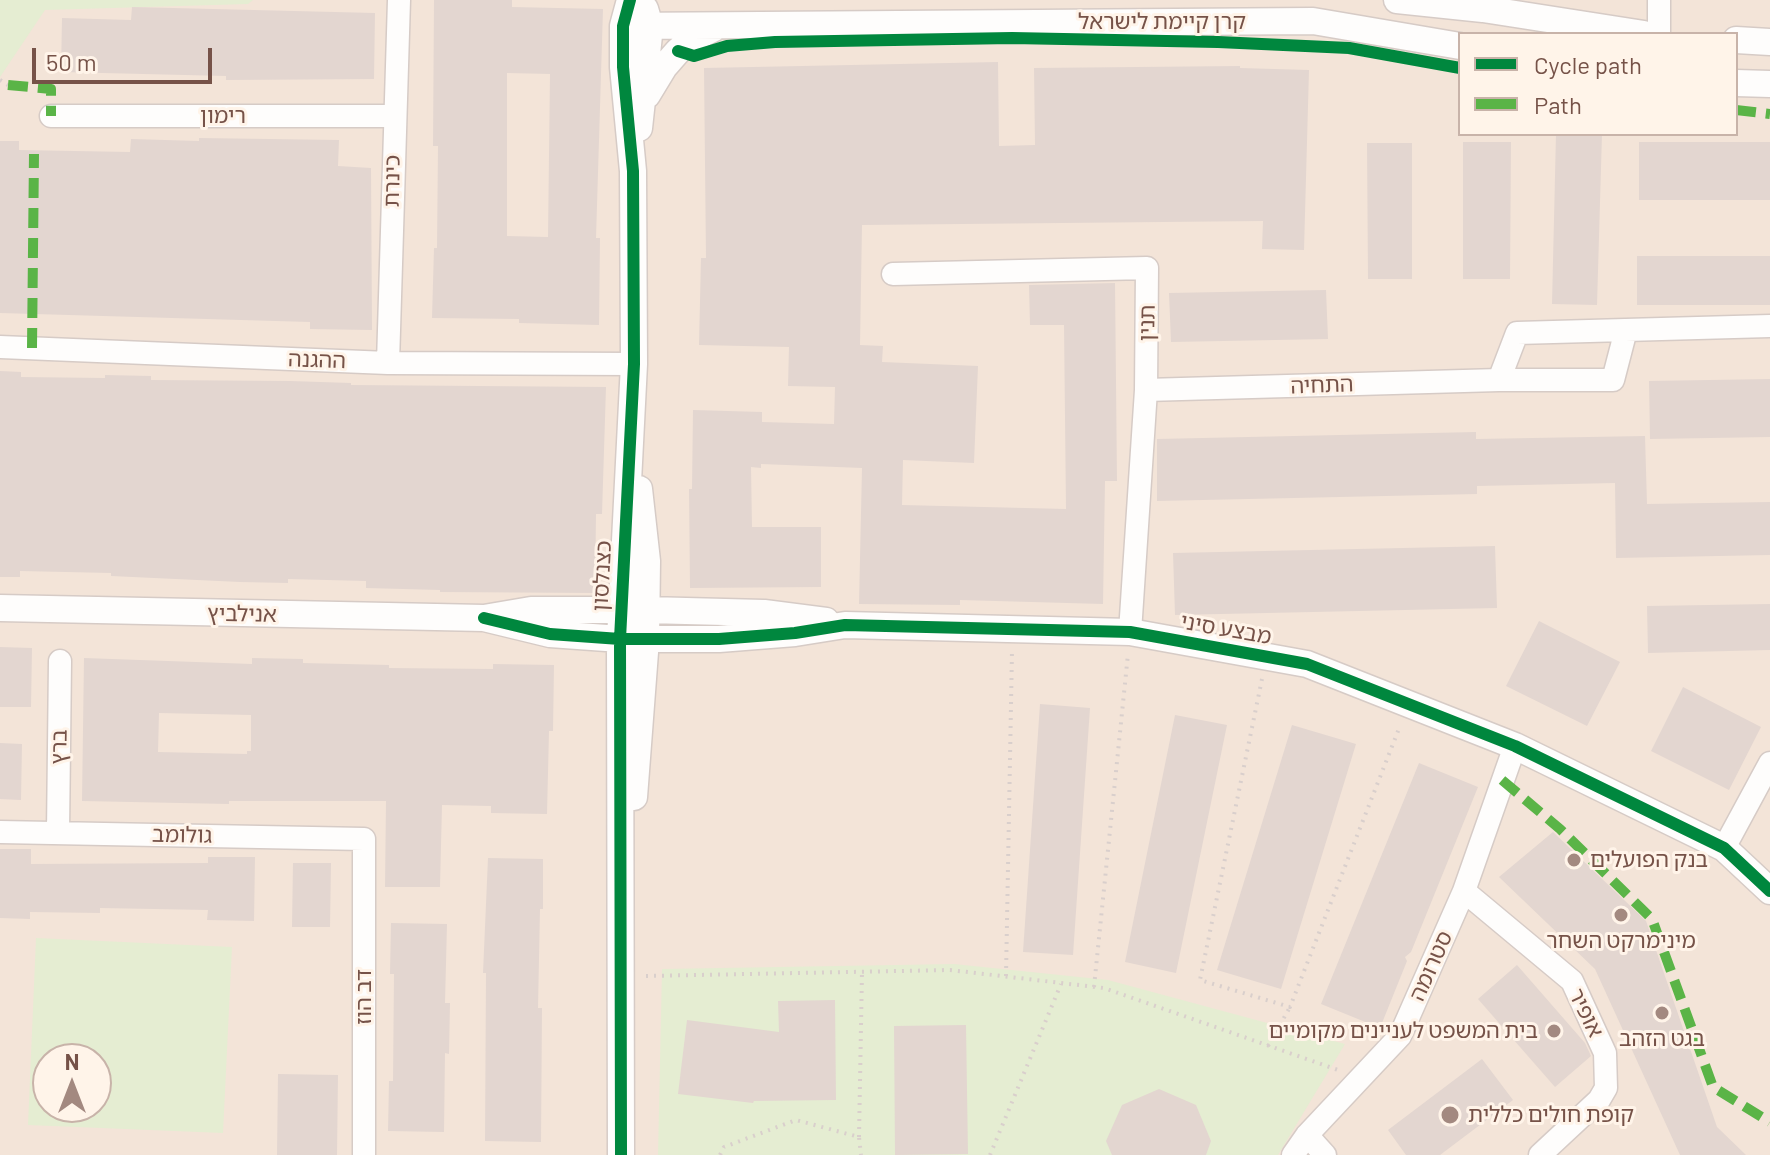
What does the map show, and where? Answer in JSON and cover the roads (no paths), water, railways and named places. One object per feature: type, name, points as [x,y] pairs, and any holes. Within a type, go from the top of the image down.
[{"type":"street","name":"כינרת","points":[[388,363],[399,0]]},
{"type":"street","name":"כצנלסון","points":[[621,1155],[620,639],[634,609],[647,561],[632,438],[633,171],[623,67],[623,26],[630,0]]},
{"type":"street","name":"כצנלסון","points":[[633,171],[650,26],[642,0]]},
{"type":"street","points":[[1397,0],[1450,3],[1631,32]]},
{"type":"street","points":[[1659,0],[1659,32]]},
{"type":"street","name":"קרן קיימת לישראל","points":[[623,26],[1313,21],[1458,46]]},
{"type":"street","points":[[643,101],[678,51],[692,39],[718,26]]},
{"type":"street","points":[[1738,40],[1770,42]]},
{"type":"street","points":[[1738,83],[1770,84]]},
{"type":"street","name":"רימון","points":[[51,116],[394,116]]},
{"type":"street","name":"תנין","points":[[893,274],[1147,268],[1146,390],[1130,632]]},
{"type":"street","points":[[1499,380],[1517,333],[1770,326]]},
{"type":"street","name":"התחיה","points":[[1146,390],[1499,380],[1613,380],[1626,330]]},
{"type":"street","name":"ההגנה","points":[[0,347],[388,363],[634,364]]},
{"type":"street","name":"אנילביץ","points":[[0,608],[484,618]]},
{"type":"street","name":"כצנלסון","points":[[621,899],[638,770],[646,639],[634,609]]},
{"type":"street","name":"מבצע סיני","points":[[484,618],[531,610],[634,609],[764,613],[803,616],[845,625]]},
{"type":"street","name":"מבצע סיני","points":[[484,618],[550,634],[620,639],[759,636],[845,625],[1130,632],[1307,664],[1515,746],[1724,848],[1770,891]]},
{"type":"street","name":"ברץ","points":[[58,832],[60,661]]},
{"type":"street","name":"סטרומה","points":[[1293,1155],[1307,1135],[1400,1036],[1464,891],[1515,746]]},
{"type":"street","points":[[1724,848],[1770,763]]},
{"type":"street","name":"גולומב","points":[[0,832],[364,839]]},
{"type":"street","name":"דב הוז","points":[[364,839],[364,1155]]},
{"type":"street","name":"אופיר","points":[[1464,891],[1572,981],[1605,1053],[1606,1088],[1599,1100],[1540,1155]]},
{"type":"street","points":[[1307,1135],[1325,1155]]},
{"type":"place","name":"בנק הפועלים","points":[[1574,860]]},
{"type":"place","name":"מינימרקט השחר","points":[[1621,915]]},
{"type":"place","name":"בגט הזהב","points":[[1662,1013]]},
{"type":"place","name":"בית המשפט לעניינים מקומיים","points":[[1554,1031]]},
{"type":"place","name":"קופת חולים כללית","points":[[1450,1115]]}]
